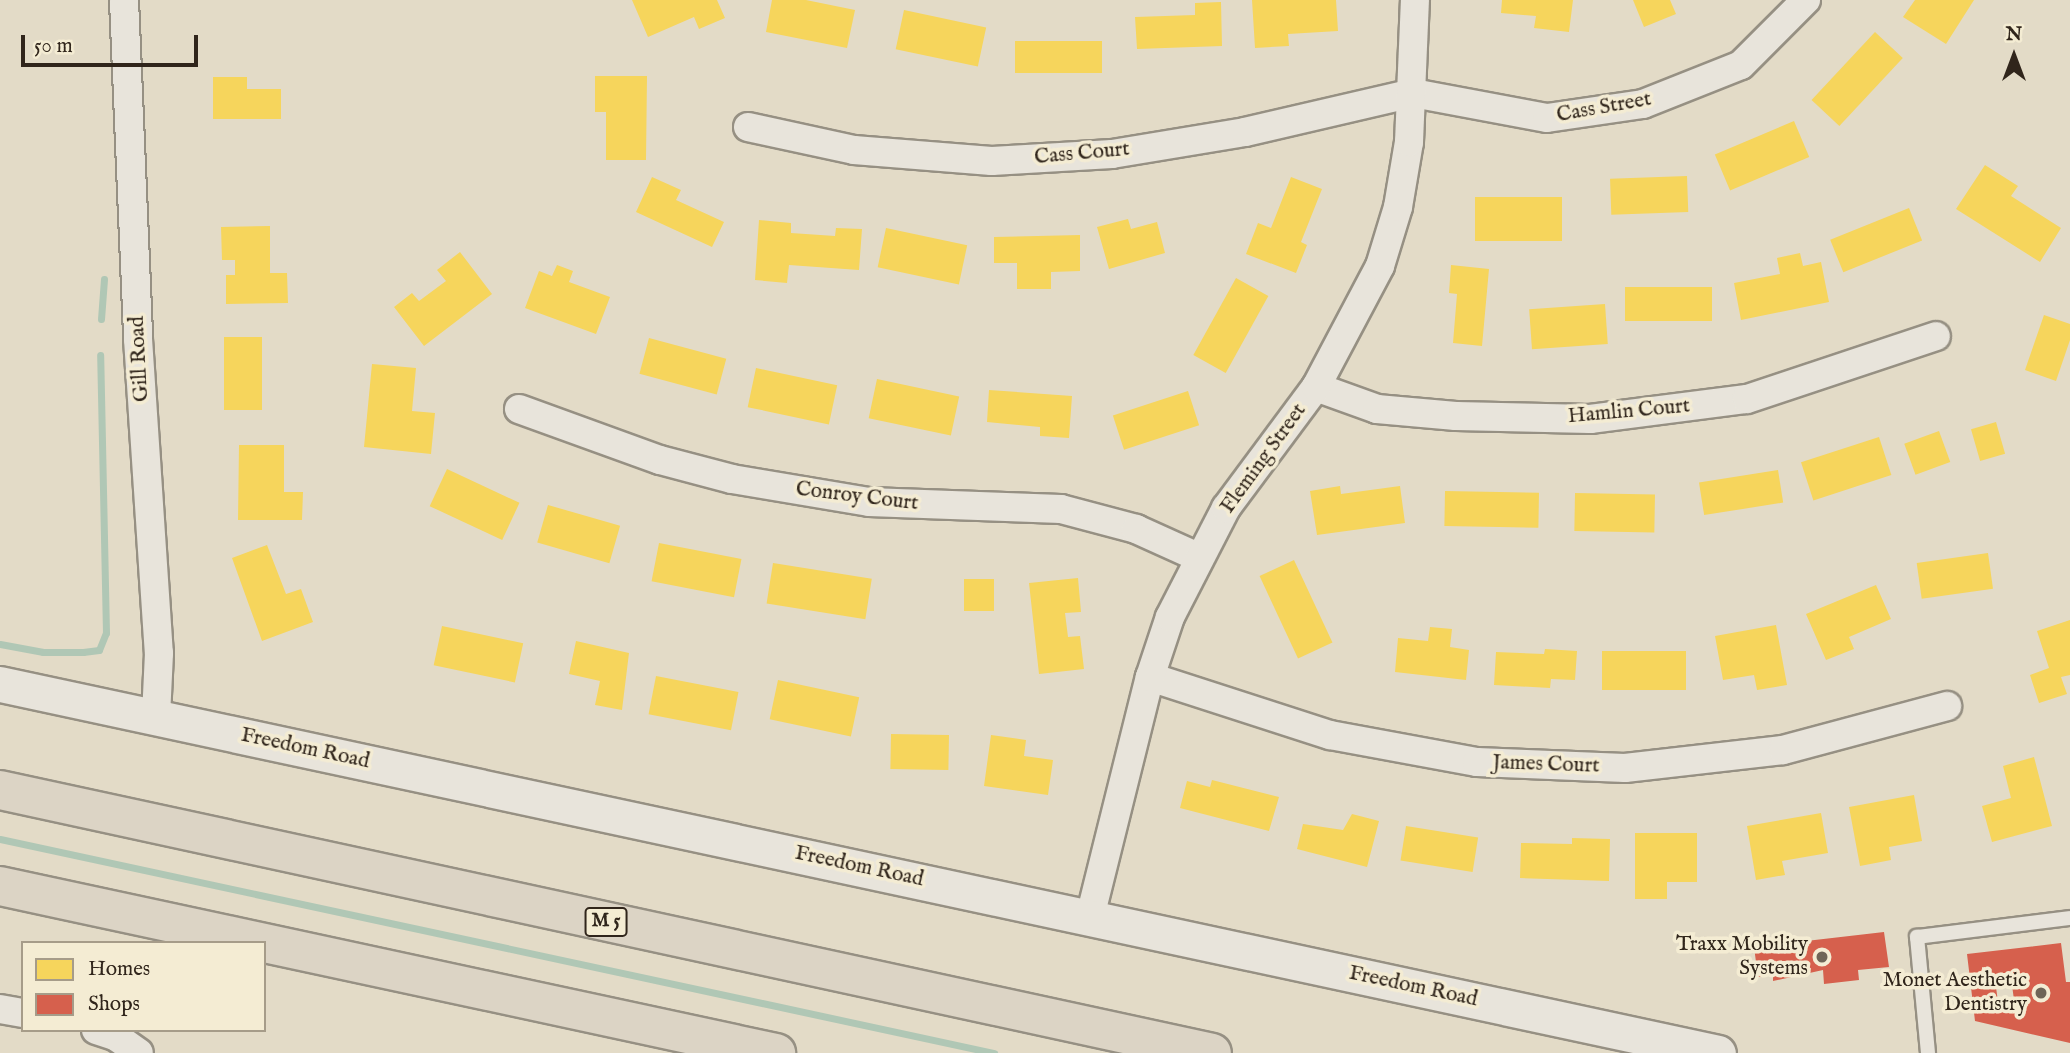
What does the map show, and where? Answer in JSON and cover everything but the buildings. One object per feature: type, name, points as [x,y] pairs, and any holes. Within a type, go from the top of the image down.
[{"type":"highway","name":"M 5","points":[[0,789],[1212,1053]]},
{"type":"highway","points":[[0,886],[256,941]]},
{"type":"highway","points":[[266,943],[776,1053]]},
{"type":"street","name":"Gill Road","points":[[124,0],[138,339],[159,653],[156,717]]},
{"type":"street","name":"Fleming Street","points":[[1090,917],[1150,677],[1198,557],[1226,509],[1316,387],[1380,266],[1398,207],[1413,93],[1415,0]]},
{"type":"street","name":"Cass Street","points":[[1413,93],[1547,118],[1643,104],[1741,65],[1806,0]]},
{"type":"street","name":"Cass Court","points":[[748,127],[854,150],[992,161],[1112,154],[1205,139],[1413,93]]},
{"type":"street","name":"Hamlin Court","points":[[1316,387],[1377,409],[1456,416],[1590,419],[1747,399],[1936,337]]},
{"type":"street","name":"Conroy Court","points":[[519,409],[660,460],[732,479],[869,502],[1061,509],[1136,529],[1198,557]]},
{"type":"street","name":"James Court","points":[[1150,677],[1344,737],[1477,762],[1625,768],[1783,750],[1947,706]]},
{"type":"street","name":"Freedom Road","points":[[0,684],[1718,1053]]},
{"type":"street","points":[[0,1009],[21,1013]]},
{"type":"street","points":[[102,1032],[115,1036],[139,1053]]},
{"type":"lane","points":[[1927,1053],[1917,937],[2070,918]]},
{"type":"waterway","points":[[101,319],[104,279]]},
{"type":"waterway","points":[[0,644],[43,652],[83,652],[99,650],[106,633],[100,355]]},
{"type":"waterway","points":[[0,839],[994,1053]]},
{"type":"place","name":"Traxx Mobility Systems","points":[[1822,957]]},
{"type":"place","name":"Monet Aesthetic Dentistry","points":[[2041,993]]}]
